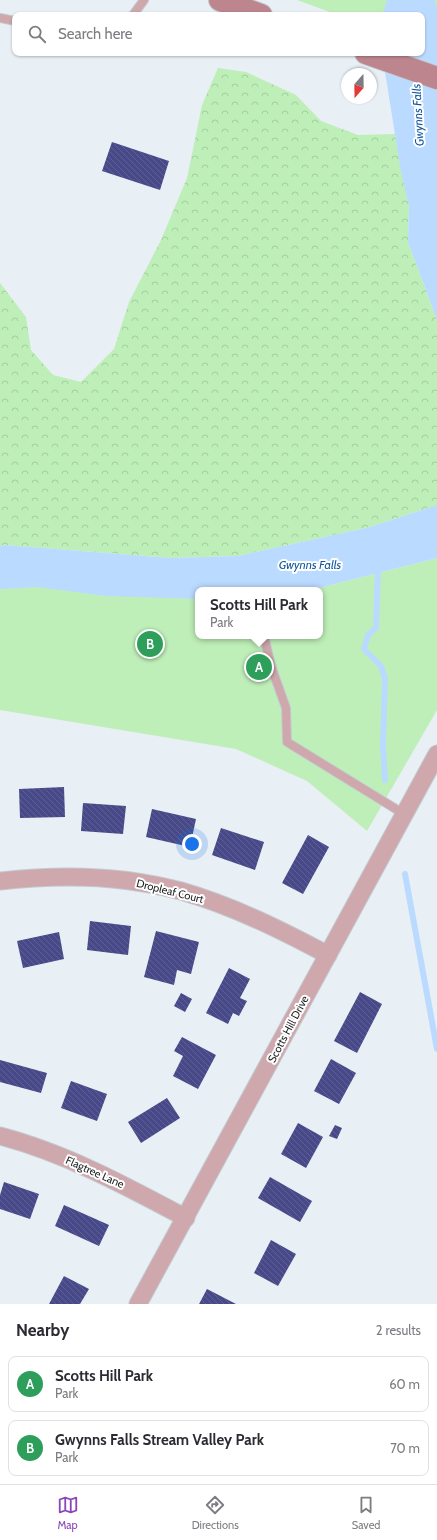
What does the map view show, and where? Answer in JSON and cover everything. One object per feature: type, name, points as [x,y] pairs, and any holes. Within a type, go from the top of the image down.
[{"type":"main road","points":[[220,0],[254,12]]},
{"type":"main road","points":[[376,56],[437,78]]},
{"type":"street","name":"Scotts Hill Drive","points":[[138,1304],[437,754]]},
{"type":"street","name":"Dropleaf Court","points":[[0,881],[38,876],[76,876],[128,880],[180,891],[231,908],[278,929],[328,955]]},
{"type":"street","name":"Flagtree Lane","points":[[0,1136],[58,1156],[110,1178],[186,1218]]},
{"type":"lane","points":[[135,12],[144,0]]},
{"type":"lane","points":[[0,18],[12,21]]},
{"type":"lane","points":[[265,639],[271,666],[286,708],[287,742],[404,814]]},
{"type":"green space","points":[[297,0],[437,0],[437,51],[425,22],[425,12],[330,12]]},
{"type":"green space","points":[[218,68],[246,72],[296,95],[321,121],[358,135],[395,134],[409,207],[408,242],[437,320],[437,505],[370,527],[238,556],[170,558],[5,545],[0,546],[0,283],[26,317],[31,350],[53,375],[81,382],[114,349],[129,302],[161,240],[187,178],[202,105]]},
{"type":"green space","points":[[437,558],[437,710],[367,831],[307,781],[236,749],[0,710],[0,572],[195,590],[195,639],[323,639],[323,587]]},
{"type":"water","name":"Gwynns Falls","points":[[387,0],[435,0],[437,9],[437,320],[408,242],[409,207],[401,172],[382,56],[425,56],[425,12],[383,12]]},
{"type":"water","name":"Gwynns Falls","points":[[437,505],[437,558],[323,587],[195,587],[195,599],[106,596],[37,587],[0,589],[0,546],[5,545],[170,558],[238,556],[370,527]]},
{"type":"building","points":[[112,142],[169,161],[160,190],[102,171]]},
{"type":"building","points":[[64,787],[65,817],[20,818],[19,789]]},
{"type":"building","points":[[83,803],[126,806],[123,834],[81,831]]},
{"type":"building","points":[[152,809],[196,819],[190,847],[146,837]]},
{"type":"building","points":[[221,828],[264,842],[255,870],[212,855]]},
{"type":"building","points":[[308,835],[329,847],[303,894],[282,883]]},
{"type":"building","points":[[90,921],[131,926],[128,955],[87,950]]},
{"type":"building","points":[[156,931],[199,942],[191,974],[177,970],[174,985],[144,977]]},
{"type":"building","points":[[59,932],[64,959],[23,968],[17,941]]},
{"type":"building","points":[[229,968],[250,979],[240,998],[247,1001],[239,1016],[233,1013],[228,1024],[206,1013]]},
{"type":"building","points":[[360,992],[382,1004],[357,1053],[334,1041]]},
{"type":"building","points":[[181,993],[192,999],[185,1012],[174,1006]]},
{"type":"building","points":[[182,1037],[216,1055],[198,1089],[173,1076],[183,1056],[174,1051]]},
{"type":"building","points":[[331,1059],[356,1073],[339,1104],[314,1091]]},
{"type":"building","points":[[0,1060],[47,1073],[41,1093],[0,1082]]},
{"type":"building","points":[[71,1081],[107,1094],[97,1121],[61,1108]]},
{"type":"building","points":[[167,1098],[180,1118],[141,1143],[128,1122]]},
{"type":"building","points":[[298,1123],[323,1137],[306,1168],[281,1154]]},
{"type":"building","points":[[335,1125],[342,1128],[337,1139],[329,1136]]},
{"type":"building","points":[[270,1177],[312,1201],[300,1222],[258,1198]]},
{"type":"building","points":[[4,1182],[39,1194],[30,1219],[0,1209],[0,1195]]},
{"type":"building","points":[[64,1205],[109,1225],[99,1246],[55,1226]]},
{"type":"building","points":[[271,1240],[296,1254],[278,1286],[254,1273]]},
{"type":"building","points":[[64,1276],[89,1289],[80,1304],[49,1304]]},
{"type":"building","points":[[207,1289],[236,1304],[199,1304]]},
{"type":"waterway","points":[[378,567],[376,628],[368,635],[364,649],[381,666],[385,679],[383,746],[385,780]]},
{"type":"waterway","points":[[405,874],[437,1049]]},
{"type":"place","name":"Gwynns Falls Stream Valley Park","points":[[150,644]]},
{"type":"place","name":"Scotts Hill Park","points":[[259,667]]}]
